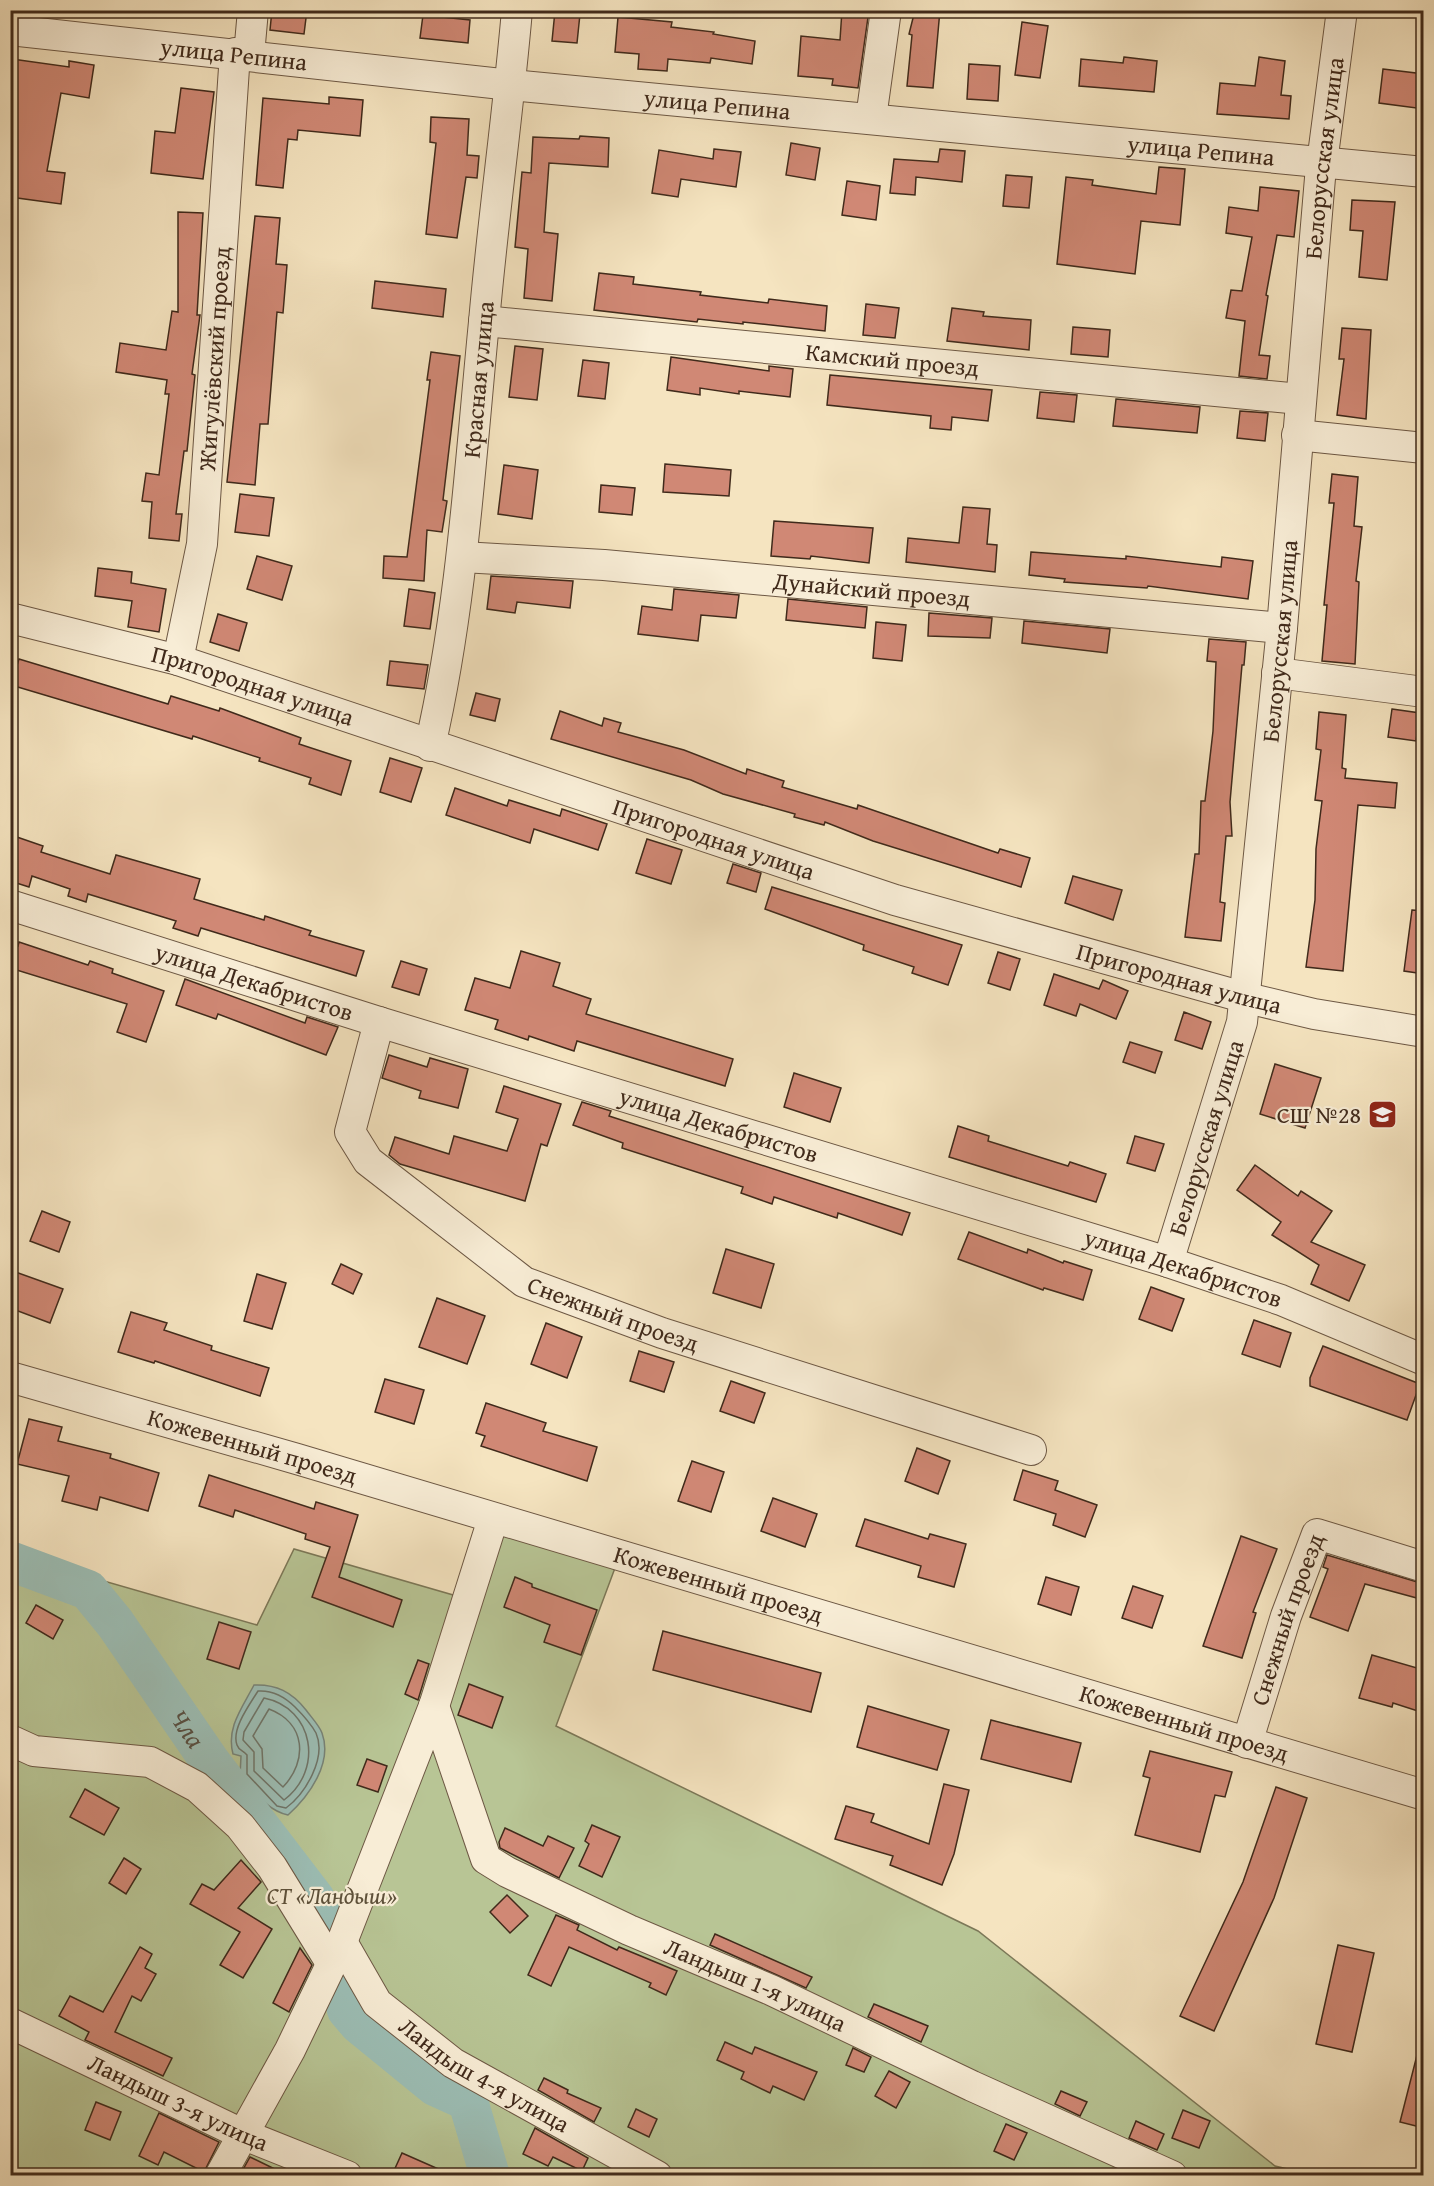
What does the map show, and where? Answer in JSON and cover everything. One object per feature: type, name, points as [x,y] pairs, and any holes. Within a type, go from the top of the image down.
[{"type":"street","name":"Жигулёвский проезд","points":[[178,660],[202,544],[242,54],[253,10]]},
{"type":"street","name":"Красная улица","points":[[430,746],[439,707],[462,557],[496,195],[511,85],[517,10]]},
{"type":"street","points":[[871,118],[886,10]]},
{"type":"street","name":"Белорусская улица","points":[[1168,1262],[1242,1022],[1282,628],[1299,399],[1321,162],[1342,10]]},
{"type":"street","name":"улица Репина","points":[[10,30],[511,85],[1424,172]]},
{"type":"street","name":"Камский проезд","points":[[484,321],[1299,399]]},
{"type":"street","points":[[1297,435],[1424,448]]},
{"type":"street","name":"Дунайский проезд","points":[[462,557],[604,565],[1282,628]]},
{"type":"street","name":"Пригородная улица","points":[[10,618],[178,660],[895,900],[1244,997],[1314,1014],[1424,1032]]},
{"type":"street","points":[[1277,673],[1424,692]]},
{"type":"street","name":"улица Декабристов","points":[[10,904],[379,1022],[1168,1262],[1281,1300],[1424,1360]]},
{"type":"street","name":"Снежный проезд","points":[[379,1022],[351,1132],[368,1161],[524,1282],[662,1333],[1031,1450]]},
{"type":"street","name":"Кожевенный проезд","points":[[10,1377],[297,1459],[1424,1795]]},
{"type":"street","points":[[220,2175],[290,2050],[337,1952],[434,1706],[493,1519]]},
{"type":"street","name":"Снежный проезд","points":[[1247,1743],[1286,1616],[1317,1534],[1424,1567]]},
{"type":"street","name":"Ландыш 1-я улица","points":[[434,1706],[486,1859],[507,1872],[629,1930],[771,1990],[972,2086],[1172,2175]]},
{"type":"street","name":"Ландыш 4-я улица","points":[[10,1740],[34,1751],[150,1762],[197,1787],[240,1826],[377,2003],[453,2063],[657,2175]]},
{"type":"street","name":"Ландыш 3-я улица","points":[[10,2023],[242,2134],[347,2175]]},
{"type":"green space","name":"СТ «Ландыш»","points":[[494,1532],[615,1568],[556,1726],[978,1931],[1275,2166],[1313,2175],[11,2175],[10,1554],[257,1625],[294,1549],[474,1601]]},
{"type":"water","points":[[254,1685],[283,1690],[295,1698],[317,1724],[325,1744],[322,1767],[317,1778],[304,1798],[288,1815],[273,1809],[256,1794],[240,1776],[241,1756],[233,1754],[231,1745],[233,1727]]},
{"type":"building","points":[[272,10],[307,10],[304,34],[270,30]]},
{"type":"building","points":[[842,10],[869,10],[858,88],[832,85],[833,79],[798,76],[801,36],[840,40]]},
{"type":"building","points":[[915,10],[940,10],[933,88],[907,86],[912,35],[909,34]]},
{"type":"building","points":[[555,11],[580,14],[577,43],[552,41]]},
{"type":"building","points":[[423,15],[470,20],[468,43],[420,38]]},
{"type":"building","points":[[618,17],[672,22],[671,27],[714,32],[713,34],[755,41],[752,64],[711,58],[710,63],[668,59],[667,71],[638,69],[639,54],[615,52]]},
{"type":"building","points":[[1022,22],[1048,26],[1040,78],[1015,75]]},
{"type":"building","points":[[1124,57],[1157,61],[1154,92],[1079,86],[1081,59],[1123,63]]},
{"type":"building","points":[[1259,57],[1285,61],[1281,95],[1291,96],[1289,119],[1217,114],[1220,83],[1255,86]]},
{"type":"building","points":[[12,59],[69,67],[69,61],[94,65],[89,98],[61,93],[47,171],[65,173],[61,204],[10,197],[10,141],[17,103],[10,102]]},
{"type":"building","points":[[969,64],[1000,66],[998,101],[967,99]]},
{"type":"building","points":[[1383,69],[1424,74],[1424,109],[1379,103]]},
{"type":"building","points":[[181,88],[214,92],[203,179],[151,173],[155,131],[175,133]]},
{"type":"building","points":[[329,97],[363,100],[360,136],[298,130],[297,140],[288,139],[283,188],[256,185],[263,98],[329,104]]},
{"type":"building","points":[[431,117],[469,119],[467,155],[479,156],[477,178],[466,177],[457,238],[426,234],[436,143],[430,142]]},
{"type":"building","points":[[580,136],[609,138],[608,167],[549,163],[544,232],[558,234],[552,301],[524,298],[528,249],[515,247],[522,172],[531,173],[533,137],[579,139]]},
{"type":"building","points":[[791,143],[820,148],[815,180],[786,175]]},
{"type":"building","points":[[714,149],[741,152],[736,187],[681,179],[678,197],[652,193],[659,150],[713,159]]},
{"type":"building","points":[[940,149],[965,151],[962,182],[916,177],[915,195],[890,193],[894,159],[938,162]]},
{"type":"building","points":[[1159,167],[1185,169],[1180,225],[1141,221],[1135,274],[1057,264],[1066,177],[1093,180],[1092,185],[1156,194]]},
{"type":"building","points":[[1006,175],[1032,177],[1029,208],[1003,206]]},
{"type":"building","points":[[847,181],[880,186],[876,220],[842,215]]},
{"type":"building","points":[[1260,187],[1299,191],[1294,237],[1277,235],[1266,295],[1268,296],[1259,355],[1270,356],[1267,379],[1239,376],[1245,321],[1226,318],[1231,290],[1242,291],[1252,237],[1226,233],[1229,207],[1258,211]]},
{"type":"building","points":[[1352,200],[1395,202],[1387,280],[1359,277],[1363,231],[1350,230]]},
{"type":"building","points":[[178,212],[203,213],[197,315],[200,315],[192,374],[195,375],[187,451],[184,451],[176,514],[182,514],[179,541],[149,538],[152,502],[142,501],[146,473],[159,475],[169,394],[165,394],[167,380],[116,372],[120,343],[166,350],[172,311],[178,312]]},
{"type":"building","points":[[255,216],[280,218],[276,264],[287,265],[283,313],[277,312],[268,424],[260,424],[255,485],[227,482]]},
{"type":"building","points":[[599,273],[634,277],[633,284],[701,292],[700,295],[768,303],[769,299],[827,306],[825,331],[743,322],[743,324],[698,319],[697,322],[594,310]]},
{"type":"building","points":[[375,281],[446,289],[443,317],[372,308]]},
{"type":"building","points":[[866,304],[899,308],[895,338],[863,335]]},
{"type":"building","points":[[952,308],[984,312],[983,316],[1031,320],[1029,350],[947,341]]},
{"type":"building","points":[[1073,327],[1110,330],[1108,357],[1071,354]]},
{"type":"building","points":[[1342,328],[1371,330],[1366,419],[1337,415],[1344,359],[1339,359]]},
{"type":"building","points":[[515,346],[543,349],[537,400],[509,397]]},
{"type":"building","points":[[431,352],[460,356],[443,500],[447,501],[442,532],[427,530],[424,581],[383,578],[384,556],[407,557],[430,380],[427,380]]},
{"type":"building","points":[[671,357],[769,371],[769,366],[793,369],[790,397],[739,391],[739,394],[700,388],[700,395],[667,390]]},
{"type":"building","points":[[583,360],[609,363],[605,399],[578,396]]},
{"type":"building","points":[[830,375],[992,390],[988,421],[952,417],[951,430],[930,428],[931,416],[827,405]]},
{"type":"building","points":[[1040,392],[1077,395],[1074,422],[1037,418]]},
{"type":"building","points":[[1116,399],[1200,407],[1197,433],[1113,426]]},
{"type":"building","points":[[1240,411],[1268,413],[1265,441],[1237,438]]},
{"type":"building","points":[[665,464],[731,470],[729,496],[663,492]]},
{"type":"building","points":[[504,465],[538,470],[532,519],[498,514]]},
{"type":"building","points":[[1332,474],[1358,477],[1354,526],[1362,527],[1356,581],[1359,582],[1355,664],[1322,661],[1327,605],[1324,605],[1334,503],[1329,503]]},
{"type":"building","points":[[601,485],[635,488],[632,515],[599,512]]},
{"type":"building","points":[[240,494],[274,498],[269,536],[235,532]]},
{"type":"building","points":[[963,507],[990,509],[987,544],[997,545],[995,572],[906,562],[908,538],[959,543]]},
{"type":"building","points":[[774,521],[873,528],[869,563],[811,556],[810,559],[771,556]]},
{"type":"building","points":[[1031,552],[1126,559],[1126,556],[1221,567],[1222,557],[1253,561],[1248,599],[1148,586],[1147,588],[1064,582],[1065,579],[1029,575]]},
{"type":"building","points":[[257,556],[292,566],[282,600],[247,589]]},
{"type":"building","points":[[98,568],[132,572],[131,583],[166,589],[159,632],[128,627],[132,601],[95,596]]},
{"type":"building","points":[[491,576],[573,581],[570,608],[517,602],[515,613],[487,609]]},
{"type":"building","points":[[409,589],[435,593],[430,629],[404,626]]},
{"type":"building","points":[[674,589],[739,595],[736,618],[701,615],[698,641],[638,634],[642,606],[672,610]]},
{"type":"building","points":[[788,599],[867,607],[865,628],[786,620]]},
{"type":"building","points":[[929,613],[992,618],[990,638],[928,636]]},
{"type":"building","points":[[218,614],[247,623],[239,651],[210,642]]},
{"type":"building","points":[[1024,621],[1110,629],[1107,653],[1022,643]]},
{"type":"building","points":[[876,622],[906,625],[902,661],[873,658]]},
{"type":"building","points":[[1209,639],[1246,642],[1230,802],[1232,836],[1226,836],[1220,902],[1225,903],[1221,941],[1185,937],[1195,854],[1199,854],[1201,801],[1205,801],[1213,731],[1216,662],[1207,661]]},
{"type":"building","points":[[19,659],[168,704],[171,696],[219,711],[220,708],[301,738],[299,744],[351,761],[341,795],[309,784],[311,778],[259,761],[260,758],[193,736],[192,739],[11,685]]},
{"type":"building","points":[[390,661],[428,665],[424,689],[387,685]]},
{"type":"building","points":[[476,693],[500,699],[495,721],[470,715]]},
{"type":"building","points":[[1392,709],[1420,713],[1416,741],[1388,737]]},
{"type":"building","points":[[560,711],[602,726],[604,718],[621,723],[618,732],[684,750],[746,774],[747,769],[784,781],[782,787],[857,809],[858,805],[998,853],[1000,849],[1030,858],[1021,887],[873,841],[825,822],[824,825],[794,817],[795,814],[723,794],[691,780],[551,739]]},
{"type":"building","points":[[1319,712],[1346,715],[1342,768],[1346,769],[1345,778],[1397,783],[1395,808],[1358,805],[1343,971],[1306,967],[1315,900],[1316,849],[1322,801],[1315,800],[1321,750],[1316,749]]},
{"type":"building","points":[[390,758],[422,768],[411,802],[380,792]]},
{"type":"building","points":[[455,788],[507,806],[509,800],[560,816],[562,809],[607,824],[598,850],[534,829],[530,843],[446,815]]},
{"type":"building","points":[[14,836],[43,846],[41,852],[110,874],[116,855],[200,879],[194,899],[264,920],[265,916],[311,931],[309,935],[364,951],[356,976],[201,928],[198,936],[173,928],[176,921],[88,894],[86,902],[68,896],[70,889],[32,876],[29,887],[10,881],[10,846]]},
{"type":"building","points":[[647,839],[682,850],[671,884],[636,873]]},
{"type":"building","points":[[733,864],[761,873],[756,892],[727,883]]},
{"type":"building","points":[[1073,876],[1122,890],[1113,920],[1065,903]]},
{"type":"building","points":[[772,887],[962,945],[948,985],[912,973],[914,967],[863,950],[864,945],[765,909]]},
{"type":"building","points":[[1412,910],[1424,911],[1424,974],[1404,971]]},
{"type":"building","points":[[19,942],[88,965],[90,961],[113,969],[112,973],[164,991],[146,1042],[117,1032],[127,1004],[10,968],[10,943],[18,946]]},
{"type":"building","points":[[521,951],[560,963],[553,986],[591,999],[586,1014],[733,1059],[725,1086],[577,1041],[574,1051],[529,1036],[528,1040],[495,1029],[498,1020],[465,1010],[475,978],[510,988]]},
{"type":"building","points":[[998,952],[1020,959],[1010,990],[988,983]]},
{"type":"building","points":[[401,961],[427,969],[419,995],[392,987]]},
{"type":"building","points":[[1054,974],[1099,989],[1103,980],[1128,991],[1116,1019],[1080,1004],[1076,1016],[1044,1005]]},
{"type":"building","points":[[185,979],[305,1023],[307,1017],[338,1027],[326,1055],[218,1014],[216,1019],[176,1005]]},
{"type":"building","points":[[1184,1012],[1211,1022],[1202,1049],[1175,1040]]},
{"type":"building","points":[[1130,1042],[1162,1052],[1155,1073],[1123,1062]]},
{"type":"building","points":[[389,1055],[427,1067],[430,1058],[468,1069],[458,1108],[419,1098],[421,1091],[382,1078]]},
{"type":"building","points":[[1275,1064],[1321,1078],[1305,1128],[1260,1114]]},
{"type":"building","points":[[794,1073],[841,1088],[830,1122],[784,1107]]},
{"type":"building","points":[[504,1086],[561,1104],[547,1146],[541,1144],[525,1201],[400,1164],[389,1155],[395,1137],[449,1154],[454,1136],[507,1151],[518,1119],[496,1112]]},
{"type":"building","points":[[582,1102],[611,1111],[609,1116],[910,1213],[902,1235],[838,1213],[837,1218],[774,1197],[772,1204],[741,1193],[743,1187],[622,1148],[623,1143],[573,1125]]},
{"type":"building","points":[[958,1126],[989,1136],[988,1141],[1068,1166],[1070,1162],[1106,1174],[1096,1202],[949,1157]]},
{"type":"building","points":[[1135,1136],[1164,1144],[1155,1171],[1127,1163]]},
{"type":"building","points":[[1255,1165],[1298,1196],[1301,1191],[1332,1211],[1311,1242],[1365,1265],[1349,1301],[1311,1284],[1319,1265],[1272,1235],[1281,1222],[1237,1190]]},
{"type":"building","points":[[42,1211],[70,1222],[59,1252],[30,1241]]},
{"type":"building","points":[[969,1232],[1027,1253],[1028,1249],[1063,1263],[1064,1261],[1092,1270],[1083,1300],[1044,1288],[1043,1290],[958,1259]]},
{"type":"building","points":[[726,1249],[774,1264],[761,1308],[713,1293]]},
{"type":"building","points":[[341,1264],[362,1274],[353,1294],[332,1284]]},
{"type":"building","points":[[10,1270],[63,1289],[50,1323],[10,1308]]},
{"type":"building","points":[[257,1274],[286,1283],[272,1329],[244,1321]]},
{"type":"building","points":[[1151,1287],[1184,1299],[1172,1331],[1139,1319]]},
{"type":"building","points":[[437,1298],[485,1316],[467,1364],[419,1347]]},
{"type":"building","points":[[131,1312],[167,1323],[164,1330],[212,1346],[211,1350],[269,1368],[260,1396],[155,1361],[154,1363],[118,1352]]},
{"type":"building","points":[[1254,1320],[1291,1333],[1280,1367],[1242,1354]]},
{"type":"building","points":[[546,1323],[582,1337],[567,1378],[531,1364]]},
{"type":"building","points":[[1323,1346],[1420,1384],[1407,1420],[1310,1386],[1310,1378]]},
{"type":"building","points":[[639,1351],[674,1362],[664,1392],[630,1381]]},
{"type":"building","points":[[385,1379],[424,1390],[414,1424],[375,1412]]},
{"type":"building","points":[[731,1381],[765,1393],[754,1423],[720,1411]]},
{"type":"building","points":[[486,1403],[546,1423],[543,1431],[597,1447],[587,1481],[481,1446],[485,1436],[476,1433]]},
{"type":"building","points":[[29,1419],[62,1427],[58,1441],[111,1454],[110,1458],[159,1473],[148,1511],[100,1497],[97,1510],[62,1501],[69,1476],[17,1464]]},
{"type":"building","points":[[917,1448],[950,1461],[938,1494],[905,1481]]},
{"type":"building","points":[[692,1461],[724,1472],[711,1512],[678,1501]]},
{"type":"building","points":[[1023,1470],[1058,1481],[1055,1490],[1097,1505],[1085,1537],[1053,1525],[1056,1514],[1014,1500]]},
{"type":"building","points":[[209,1475],[314,1509],[316,1502],[358,1515],[339,1577],[402,1600],[393,1627],[312,1597],[330,1547],[305,1539],[306,1534],[235,1510],[233,1517],[199,1506]]},
{"type":"building","points":[[773,1498],[817,1514],[805,1547],[761,1531]]},
{"type":"building","points":[[865,1519],[928,1539],[930,1534],[966,1544],[954,1587],[918,1577],[921,1566],[856,1546]]},
{"type":"building","points":[[1241,1536],[1277,1549],[1253,1612],[1256,1613],[1242,1658],[1203,1646]]},
{"type":"building","points":[[1327,1555],[1424,1584],[1424,1600],[1365,1584],[1348,1631],[1310,1617],[1328,1569],[1323,1567]]},
{"type":"building","points":[[515,1577],[532,1584],[532,1587],[597,1610],[581,1655],[544,1642],[550,1625],[504,1607]]},
{"type":"building","points":[[1046,1577],[1079,1587],[1071,1615],[1038,1604]]},
{"type":"building","points":[[1133,1586],[1163,1596],[1152,1628],[1122,1618]]},
{"type":"building","points":[[36,1605],[63,1620],[53,1639],[26,1623]]},
{"type":"building","points":[[219,1622],[251,1632],[239,1669],[207,1659]]},
{"type":"building","points":[[663,1631],[821,1673],[811,1712],[653,1670]]},
{"type":"building","points":[[1372,1655],[1424,1670],[1424,1713],[1393,1703],[1392,1707],[1359,1698]]},
{"type":"building","points":[[418,1660],[429,1664],[418,1700],[405,1694]]},
{"type":"building","points":[[469,1684],[503,1697],[492,1728],[458,1715]]},
{"type":"building","points":[[868,1706],[949,1730],[937,1770],[857,1747]]},
{"type":"building","points":[[991,1720],[1081,1743],[1071,1782],[981,1759]]},
{"type":"building","points":[[1150,1751],[1232,1772],[1225,1797],[1215,1795],[1200,1852],[1135,1835],[1150,1778],[1143,1776]]},
{"type":"building","points":[[367,1759],[387,1766],[378,1792],[357,1785]]},
{"type":"building","points":[[944,1784],[969,1790],[954,1854],[942,1885],[890,1865],[893,1856],[835,1839],[846,1806],[874,1814],[871,1822],[929,1844]]},
{"type":"building","points":[[1276,1787],[1307,1798],[1274,1898],[1214,2031],[1180,2016],[1243,1882]]},
{"type":"building","points":[[85,1789],[119,1808],[104,1835],[70,1817]]},
{"type":"building","points":[[592,1825],[620,1837],[602,1877],[579,1866],[589,1844],[585,1841]]},
{"type":"building","points":[[505,1828],[543,1846],[548,1836],[574,1848],[559,1878],[500,1848],[499,1842]]},
{"type":"building","points":[[124,1858],[141,1869],[126,1894],[109,1883]]},
{"type":"building","points":[[241,1860],[261,1882],[238,1908],[272,1929],[243,1978],[220,1965],[240,1932],[190,1904],[202,1884],[214,1890]]},
{"type":"building","points":[[507,1895],[528,1916],[510,1933],[490,1912]]},
{"type":"building","points":[[556,1915],[579,1925],[577,1930],[617,1950],[619,1947],[677,1971],[666,1995],[649,1987],[651,1983],[569,1947],[551,1986],[528,1975]]},
{"type":"building","points":[[715,1934],[812,1977],[806,1988],[710,1945]]},
{"type":"building","points":[[1338,1945],[1374,1953],[1352,2052],[1316,2044]]},
{"type":"building","points":[[140,1947],[152,1954],[145,1968],[156,1974],[141,2001],[132,1996],[115,2032],[172,2058],[163,2076],[85,2040],[89,2032],[59,2016],[70,1996],[103,2012]]},
{"type":"building","points":[[300,1948],[312,1965],[289,2012],[273,2003]]},
{"type":"building","points":[[874,2004],[928,2026],[921,2042],[868,2017]]},
{"type":"building","points":[[725,2042],[752,2054],[755,2047],[817,2072],[804,2100],[773,2086],[770,2093],[741,2079],[744,2072],[717,2060]]},
{"type":"building","points":[[853,2048],[871,2057],[864,2072],[846,2065]]},
{"type":"building","points":[[1417,2055],[1424,2056],[1424,2128],[1400,2122]]},
{"type":"building","points":[[889,2071],[910,2082],[896,2108],[875,2096]]},
{"type":"building","points":[[544,2078],[568,2090],[567,2093],[601,2108],[594,2122],[538,2090]]},
{"type":"building","points":[[1061,2091],[1087,2102],[1080,2116],[1055,2104]]},
{"type":"building","points":[[96,2102],[121,2112],[110,2140],[85,2130]]},
{"type":"building","points":[[636,2109],[657,2119],[649,2137],[628,2127]]},
{"type":"building","points":[[1183,2110],[1210,2121],[1199,2148],[1172,2138]]},
{"type":"building","points":[[159,2113],[219,2142],[204,2172],[164,2152],[158,2165],[139,2156]]},
{"type":"building","points":[[1136,2121],[1164,2134],[1157,2150],[1129,2138]]},
{"type":"building","points":[[1006,2124],[1027,2133],[1014,2160],[994,2151]]},
{"type":"building","points":[[535,2128],[588,2158],[582,2171],[553,2157],[548,2166],[523,2154]]},
{"type":"building","points":[[402,2153],[452,2175],[392,2175]]},
{"type":"building","points":[[250,2157],[287,2175],[240,2175]]},
{"type":"waterway","name":"Чла","points":[[10,1561],[88,1590],[115,1623],[211,1763],[315,1899],[328,1935]]},
{"type":"waterway","name":"Чла","points":[[338,1973],[347,2010],[359,2024],[435,2086],[468,2101],[490,2176]]},
{"type":"place","name":"СШ №28","points":[[1382,1115]]}]
